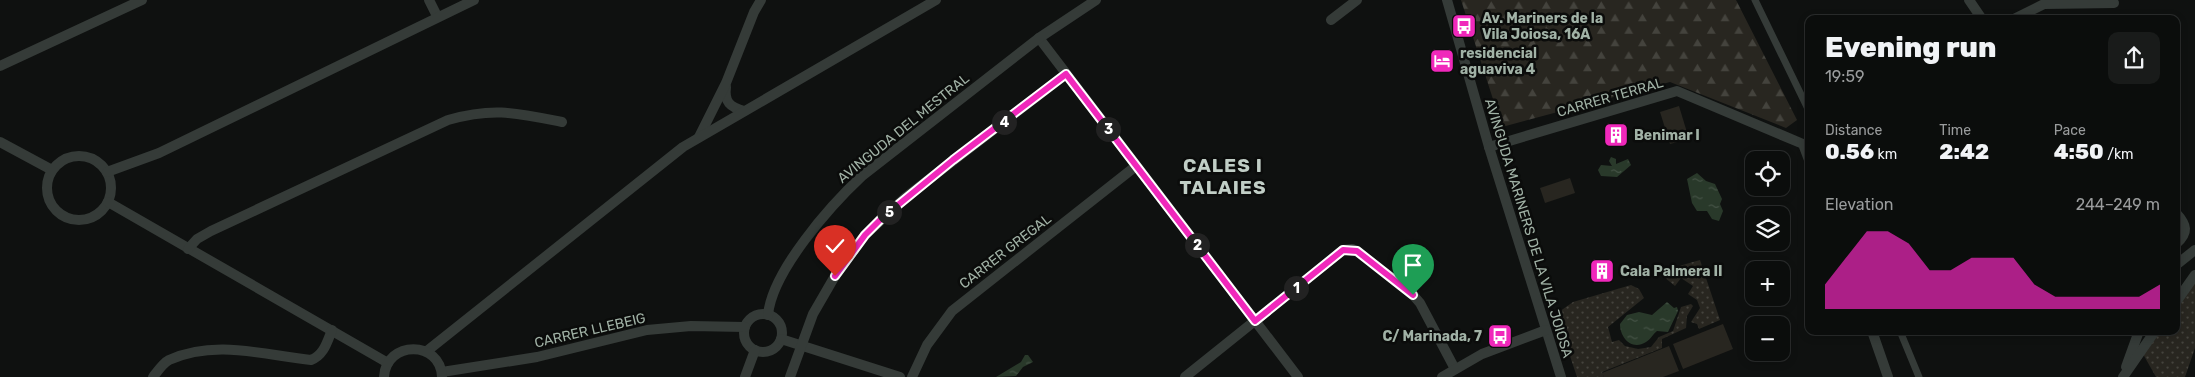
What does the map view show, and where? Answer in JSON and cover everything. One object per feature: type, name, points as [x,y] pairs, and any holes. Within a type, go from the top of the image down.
[{"type":"street","points":[[0,66],[142,0]]},
{"type":"street","points":[[429,0],[437,16]]},
{"type":"street","points":[[107,172],[159,154],[437,16],[474,0]]},
{"type":"street","points":[[699,137],[726,83],[761,0]]},
{"type":"street","points":[[427,351],[658,166],[699,137],[936,0]]},
{"type":"street","name":"AVINGUDA DEL MESTRAL","points":[[768,315],[772,299],[792,261],[820,219],[847,189],[1040,38],[1096,0]]},
{"type":"street","points":[[1332,20],[1356,0]]},
{"type":"street","name":"AVINGUDA MARINERS DE LA VILA JOIOSA","points":[[1447,0],[1489,147],[1561,377]]},
{"type":"street","points":[[1756,0],[1805,103]]},
{"type":"street","points":[[1969,0],[1979,15]]},
{"type":"street","points":[[2022,15],[2044,4],[2114,3]]},
{"type":"street","points":[[1040,38],[1298,377]]},
{"type":"street","points":[[790,377],[800,345],[813,314],[835,276],[865,235],[882,218],[945,166],[1066,74]]},
{"type":"street","points":[[726,83],[725,96],[728,103],[733,108],[744,111]]},
{"type":"street","name":"CARRER TERRAL","points":[[1489,147],[1678,91],[1803,144],[1805,149]]},
{"type":"street","points":[[188,249],[197,239],[211,231],[448,120],[472,113],[492,111],[510,112],[562,122]]},
{"type":"street","points":[[0,142],[52,170]]},
{"type":"street","points":[[85,156],[101,164],[107,172],[111,187],[108,202],[104,209],[90,218],[82,220],[66,218],[49,201],[47,185],[52,170],[66,158],[85,156]]},
{"type":"street","name":"CARRER GREGAL","points":[[912,377],[927,345],[952,311],[1136,166]]},
{"type":"street","points":[[108,202],[388,363]]},
{"type":"street","points":[[2180,217],[2185,222],[2186,230],[2185,237],[2180,241]]},
{"type":"street","points":[[1185,377],[1343,250],[1352,249],[1413,295],[1427,316],[1455,370]]},
{"type":"street","points":[[2180,262],[2195,250]]},
{"type":"street","points":[[2180,296],[2195,275]]},
{"type":"street","points":[[757,315],[768,315],[780,324],[781,339],[778,344],[768,351],[755,350],[747,343],[745,327],[757,315]]},
{"type":"street","name":"CARRER LLEBEIG","points":[[442,375],[538,357],[647,330],[692,326],[745,327]]},
{"type":"street","points":[[153,377],[167,361],[222,349],[254,350],[311,360],[318,357],[324,350],[332,330]]},
{"type":"street","points":[[1442,377],[1482,354],[1546,330]]},
{"type":"street","points":[[1873,335],[1888,377]]},
{"type":"street","points":[[1902,335],[1919,377]]},
{"type":"street","points":[[2123,377],[2138,335]]},
{"type":"street","points":[[2123,377],[2153,335]]},
{"type":"street","points":[[781,339],[900,377]]},
{"type":"street","points":[[384,377],[388,363],[401,351],[418,348],[427,351],[437,360],[442,375]]},
{"type":"street","points":[[745,377],[755,350]]},
{"type":"green space","points":[[1461,0],[1736,0],[1797,120],[1786,128],[1670,82],[1502,127]]},
{"type":"green space","points":[[1679,106],[1689,139],[1670,144],[1660,112]]},
{"type":"green space","points":[[1570,178],[1575,193],[1545,203],[1540,188]]},
{"type":"green space","points":[[1700,260],[1720,320],[1699,329],[1697,324],[1691,322],[1700,308],[1697,300],[1688,294],[1693,286],[1681,278],[1675,286],[1658,272]]},
{"type":"green space","points":[[2195,282],[2195,348],[2185,377],[2156,377],[2143,354],[2156,335],[2180,335],[2180,303]]},
{"type":"green space","points":[[1631,285],[1639,289],[1644,298],[1608,327],[1612,342],[1619,340],[1625,346],[1638,349],[1651,347],[1659,337],[1673,331],[1681,307],[1691,304],[1693,306],[1687,316],[1686,328],[1662,339],[1662,348],[1602,372],[1604,377],[1577,377],[1556,314],[1573,302]]},
{"type":"green space","points":[[1723,324],[1733,349],[1683,369],[1673,344]]},
{"type":"green space","points":[[1669,346],[1679,371],[1663,377],[1604,377],[1602,373]]},
{"type":"water","points":[[1611,157],[1616,159],[1616,164],[1628,159],[1631,165],[1617,177],[1601,176],[1598,170],[1601,165],[1612,166],[1609,161]]},
{"type":"water","points":[[1697,173],[1706,181],[1715,184],[1722,199],[1720,204],[1723,211],[1719,221],[1712,219],[1707,211],[1697,211],[1692,203],[1687,179]]},
{"type":"water","points":[[1667,302],[1674,308],[1677,307],[1678,311],[1668,332],[1657,331],[1648,341],[1641,344],[1636,345],[1628,342],[1622,334],[1620,324],[1627,315],[1639,312],[1652,315]]},
{"type":"water","points":[[1025,355],[1028,355],[1033,362],[1023,367],[1016,376],[996,377],[1021,362]]},
{"type":"place","name":"Av. Mariners de la Vila Joiosa, 16A","points":[[1464,26]]},
{"type":"place","name":"residencial aguaviva 4","points":[[1442,61]]},
{"type":"place","name":"Benimar I","points":[[1616,135]]},
{"type":"place","name":"Cala Palmera II","points":[[1602,271]]},
{"type":"place","name":"C/ Marinada, 7","points":[[1500,336]]},
{"type":"district","name":"CALES I TALAIES","points":[[1223,176]]},
{"type":"route","points":[[835,276],[865,235],[906,197],[1066,74],[1255,321],[1343,250],[1348,249],[1357,251],[1413,295]]}]
